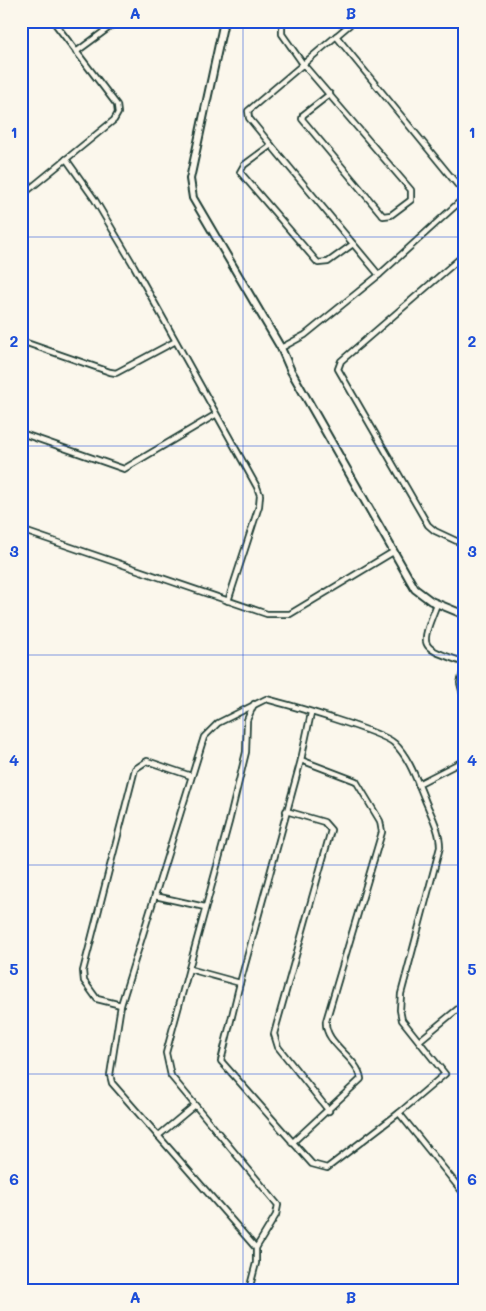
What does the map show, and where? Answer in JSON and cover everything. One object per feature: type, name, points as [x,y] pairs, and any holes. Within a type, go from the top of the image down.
[{"type":"street","points":[[21,196],[114,120],[118,113],[117,105],[53,21]]},
{"type":"street","points":[[76,52],[118,21]]},
{"type":"street","points":[[224,21],[190,179],[193,198],[281,348],[291,371],[415,589],[422,596],[463,615],[465,606]]},
{"type":"street","points":[[285,21],[282,24],[282,34],[304,64],[330,94],[411,190],[411,200],[390,215],[383,216],[302,119],[303,115],[330,94]]},
{"type":"street","points":[[354,21],[248,111],[249,118],[270,145],[379,275]]},
{"type":"street","points":[[281,348],[305,335],[379,275],[465,195],[336,36]]},
{"type":"street","points":[[270,145],[244,165],[240,172],[318,263],[328,262],[353,244]]},
{"type":"street","points":[[66,159],[95,200],[260,495],[259,506],[228,601]]},
{"type":"street","points":[[465,254],[341,360],[338,370],[428,525],[435,531],[465,545]]},
{"type":"street","points":[[21,342],[110,372],[116,372],[174,342]]},
{"type":"street","points":[[21,433],[124,469],[215,415]]},
{"type":"street","points":[[21,530],[267,614],[290,614],[393,552]]},
{"type":"street","points":[[437,604],[424,637],[425,643],[432,651],[465,665],[460,683],[465,702]]},
{"type":"street","points":[[256,1248],[112,1083],[111,1059],[121,1005],[204,737],[218,722],[266,699],[311,713],[392,741],[402,753],[418,784],[440,839],[438,857],[400,1000],[402,1020],[445,1074],[399,1113],[327,1168],[312,1164],[222,1061],[240,983],[301,760],[311,713]]},
{"type":"street","points":[[249,1290],[256,1263],[256,1248],[276,1215],[278,1205],[171,1076],[166,1061],[166,1053],[190,969],[246,752],[247,720],[254,704]]},
{"type":"street","points":[[292,1143],[329,1111],[361,1079],[358,1069],[326,1027],[382,832],[382,825],[356,781],[301,760]]},
{"type":"street","points":[[418,784],[465,760]]},
{"type":"street","points":[[121,1005],[97,999],[84,981],[83,972],[135,769],[147,761],[191,776]]},
{"type":"street","points":[[286,811],[324,822],[332,830],[274,1034],[278,1047],[329,1111]]},
{"type":"street","points":[[154,896],[205,907]]},
{"type":"street","points":[[190,969],[240,983]]},
{"type":"street","points":[[420,1041],[465,1003]]},
{"type":"street","points":[[158,1136],[194,1106]]},
{"type":"street","points":[[399,1113],[465,1195]]}]
